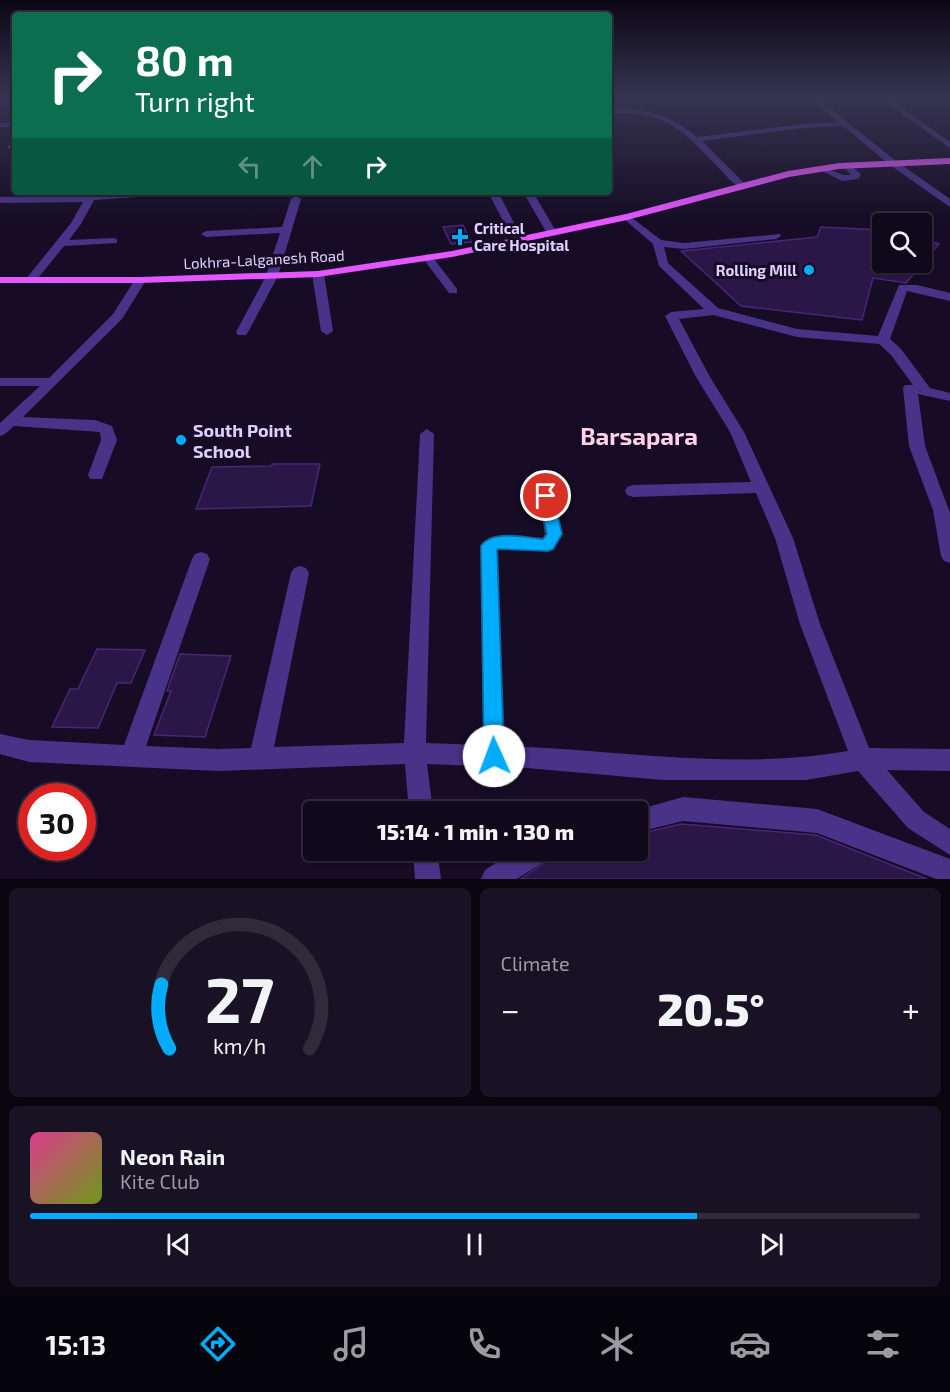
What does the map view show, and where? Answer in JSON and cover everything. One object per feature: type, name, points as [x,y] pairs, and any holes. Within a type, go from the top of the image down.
[{"type":"main road","name":"Lokhra-Lalganesh Road","points":[[0,280],[140,280],[318,274],[519,240],[627,217],[741,185],[822,169],[950,161]]},
{"type":"street","points":[[694,140],[702,139]]},
{"type":"street","points":[[864,139],[893,163],[940,194],[950,204]]},
{"type":"street","points":[[694,140],[741,185]]},
{"type":"street","points":[[0,201],[110,195]]},
{"type":"street","points":[[495,195],[519,240]]},
{"type":"street","points":[[530,195],[552,232]]},
{"type":"street","points":[[30,280],[62,243],[92,196]]},
{"type":"street","points":[[242,333],[272,276],[296,199]]},
{"type":"street","points":[[627,217],[658,243],[684,246],[776,236]]},
{"type":"street","points":[[206,234],[285,230]]},
{"type":"street","points":[[62,243],[113,241]]},
{"type":"street","points":[[658,243],[663,264],[682,284],[714,311],[797,333],[883,340],[896,352],[925,391]]},
{"type":"street","points":[[427,257],[453,291]]},
{"type":"street","points":[[318,274],[327,331]]},
{"type":"street","points":[[5,426],[118,316],[140,280]]},
{"type":"street","points":[[883,340],[903,287],[917,288],[950,297]]},
{"type":"street","points":[[714,311],[671,316],[703,377],[737,432],[784,538],[810,624],[862,759],[916,820],[950,843]]},
{"type":"street","points":[[0,382],[52,382]]},
{"type":"street","points":[[950,397],[910,388],[917,446],[941,510],[950,556]]},
{"type":"street","points":[[5,426],[95,425],[107,429],[109,440],[96,475]]},
{"type":"street","points":[[420,801],[415,753],[427,434]]},
{"type":"street","points":[[633,491],[762,487]]},
{"type":"street","points":[[494,756],[489,546],[495,542],[548,545],[555,534],[546,496]]},
{"type":"street","points":[[131,756],[201,559]]},
{"type":"street","points":[[260,759],[300,573]]},
{"type":"street","points":[[0,744],[29,751],[218,760],[415,753],[494,756],[663,769],[806,769],[862,759],[950,760]]},
{"type":"street","points":[[648,818],[683,809],[817,821],[950,872]]},
{"type":"street","points":[[426,861],[428,879]]},
{"type":"street","points":[[494,879],[522,861]]},
{"type":"building","points":[[463,225],[471,242],[451,244],[443,227]]},
{"type":"building","name":"Rolling Mill","points":[[821,227],[872,230],[872,273],[914,273],[906,283],[873,278],[862,320],[741,306],[681,251],[817,237]]},
{"type":"building","name":"Rolling Mill","points":[[932,242],[939,244],[932,252]]},
{"type":"building","points":[[272,464],[320,464],[311,506],[196,509],[212,467],[272,466]]},
{"type":"building","points":[[97,649],[145,650],[131,683],[117,683],[98,728],[52,727],[70,689],[78,689]]},
{"type":"building","points":[[180,654],[231,656],[205,737],[154,735],[171,691],[167,691]]},
{"type":"building","points":[[681,824],[816,835],[927,879],[521,879],[547,861],[648,861],[648,832]]},
{"type":"place","name":"Critical Care Hospital","points":[[460,237]]},
{"type":"place","name":"Rolling Mill","points":[[809,270]]},
{"type":"place","name":"South Point School","points":[[181,440]]},
{"type":"district","name":"Barsapara","points":[[639,435]]},
{"type":"route","points":[[494,756],[489,546],[495,542],[548,545],[555,534],[546,496]]}]
